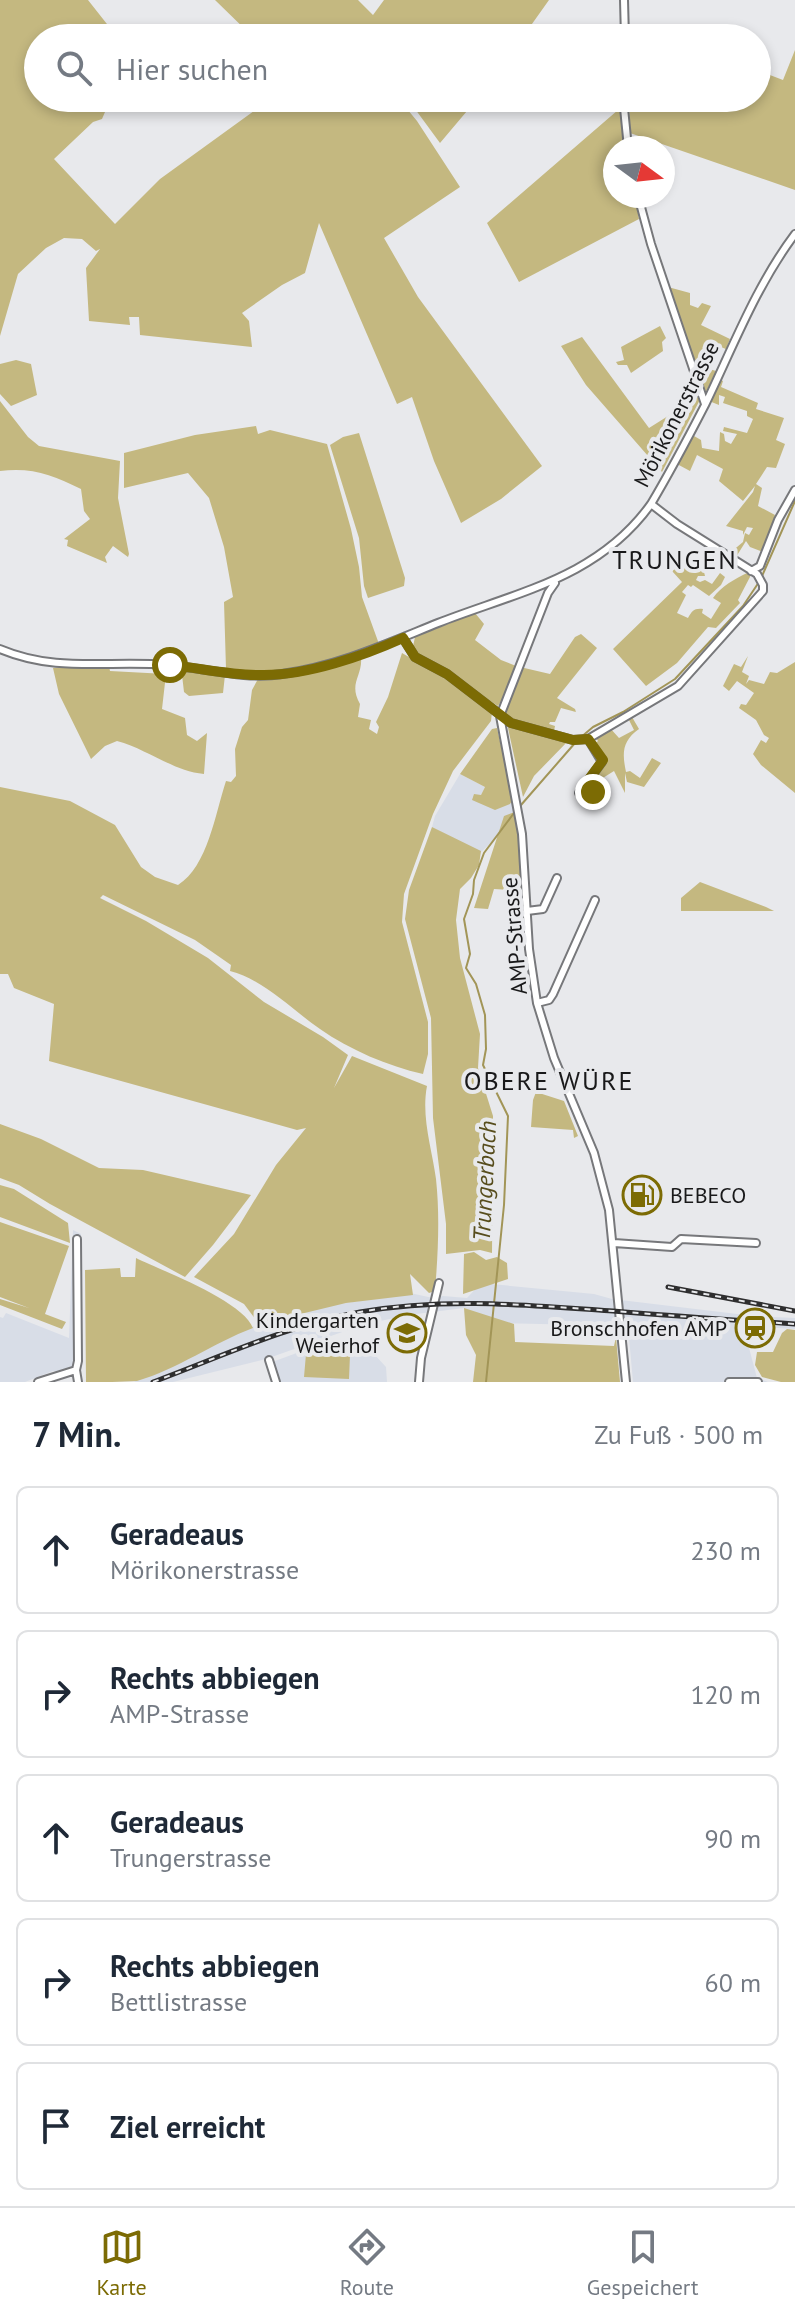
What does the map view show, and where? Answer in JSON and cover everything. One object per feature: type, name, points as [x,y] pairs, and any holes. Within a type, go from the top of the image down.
[{"type":"street","points":[[624,0],[625,24]]},
{"type":"street","points":[[624,112],[627,136]]},
{"type":"street","points":[[641,208],[705,404]]},
{"type":"street","name":"Mörikonerstrasse","points":[[0,649],[49,664],[149,664],[260,675],[284,674],[357,657],[558,580],[605,550],[651,504],[705,404],[741,325],[795,234]]},
{"type":"street","points":[[754,572],[760,566],[778,520],[795,490]]},
{"type":"street","points":[[403,638],[415,657],[447,674],[494,708],[500,716],[530,730],[586,740],[682,682],[759,598],[763,585],[754,572],[651,504]]},
{"type":"street","points":[[500,716],[548,593],[558,580]]},
{"type":"street","name":"AMP-Strasse","points":[[500,716],[522,834],[531,971],[537,1003],[554,1058],[598,1166],[614,1243],[626,1382]]},
{"type":"street","points":[[579,793],[603,760],[586,740]]},
{"type":"street","points":[[584,786],[593,792]]},
{"type":"street","points":[[527,911],[543,909],[557,878]]},
{"type":"street","points":[[537,1003],[549,1000],[553,994],[595,900]]},
{"type":"street","points":[[77,1239],[78,1382]]},
{"type":"street","points":[[614,1243],[672,1247],[681,1239],[756,1243]]},
{"type":"street","points":[[419,1382],[421,1358],[439,1283]]},
{"type":"street","points":[[269,1360],[276,1382]]},
{"type":"street","points":[[38,1382],[76,1370]]},
{"type":"street","points":[[729,1382],[758,1382]]},
{"type":"shaded area","points":[[0,0],[88,0],[107,24],[24,24],[24,112],[105,112],[102,119],[93,122],[54,159],[115,224],[160,179],[253,112],[410,112],[460,187],[384,238],[418,297],[542,466],[501,499],[461,523],[434,461],[412,397],[397,404],[319,223],[305,273],[242,313],[249,321],[252,347],[140,335],[139,317],[129,317],[130,325],[89,321],[86,268],[100,249],[96,251],[82,239],[64,238],[46,248],[18,274],[0,336]]},
{"type":"shaded area","points":[[215,0],[358,0],[373,15],[384,0],[549,0],[532,24],[240,24]]},
{"type":"shaded area","points":[[795,50],[795,190],[675,149],[675,136],[639,136],[630,133],[629,112],[771,112],[771,75],[783,80]]},
{"type":"shaded area","points":[[417,112],[466,112],[440,143]]},
{"type":"shaded area","points":[[616,112],[621,112],[624,136],[603,136],[603,208],[637,208],[639,219],[519,282],[487,223]]},
{"type":"shaded area","points":[[668,287],[690,293],[690,305],[698,308],[702,303],[711,306],[701,325],[730,339],[726,349],[711,347],[709,354],[700,360],[703,367],[716,371],[705,394],[700,388]]},
{"type":"shaded area","points":[[660,326],[666,338],[662,342],[663,351],[631,373],[627,365],[618,365],[616,362],[624,360],[621,347]]},
{"type":"shaded area","points":[[582,337],[649,428],[703,394],[662,472],[586,385],[561,346]]},
{"type":"shaded area","points":[[16,360],[31,364],[37,395],[11,406],[0,394],[0,364]]},
{"type":"shaded area","points":[[719,379],[723,381],[721,387],[758,403],[756,409],[784,418],[776,440],[785,444],[776,468],[767,467],[756,484],[762,488],[758,506],[775,515],[763,552],[750,547],[746,541],[736,557],[731,552],[743,542],[745,533],[749,535],[753,528],[747,527],[743,535],[743,531],[726,526],[755,486],[743,501],[719,481],[723,469],[697,455],[690,471],[677,464],[694,436],[701,440],[702,448],[719,451],[720,432],[731,444],[737,434],[723,431],[724,427],[747,433],[753,419],[747,416],[747,411],[723,403],[725,397],[719,395],[719,405],[709,401]]},
{"type":"shaded area","points":[[0,401],[28,437],[39,446],[120,461],[118,498],[128,557],[113,546],[105,557],[107,563],[67,546],[68,540],[64,539],[90,519],[84,511],[81,489],[42,473],[0,471]]},
{"type":"shaded area","points":[[256,426],[258,434],[270,430],[327,444],[351,529],[362,597],[379,644],[342,658],[304,667],[265,671],[226,669],[224,602],[233,597],[224,547],[209,498],[188,473],[124,488],[124,453],[195,435]]},
{"type":"shaded area","points":[[359,433],[405,578],[404,586],[368,598],[359,538],[330,445],[343,437]]},
{"type":"shaded area","points":[[688,561],[703,568],[705,576],[698,576],[696,580],[700,582],[705,580],[712,584],[720,573],[725,577],[709,596],[688,585],[682,592],[686,595],[677,613],[688,618],[694,610],[703,609],[702,613],[711,619],[721,603],[713,598],[716,594],[747,573],[751,575],[738,600],[740,603],[716,628],[708,627],[677,663],[646,686],[613,649],[682,582],[672,571]]},
{"type":"shaded area","points":[[475,613],[484,624],[475,640],[501,660],[516,666],[498,706],[412,651],[415,637]]},
{"type":"shaded area","points":[[581,634],[597,648],[557,698],[576,712],[561,708],[555,722],[549,724],[555,726],[554,731],[532,727],[507,716],[504,708],[520,667],[550,674],[575,637]]},
{"type":"shaded area","points":[[402,653],[448,680],[492,712],[491,721],[453,771],[433,814],[404,894],[402,922],[428,1022],[428,1054],[423,1074],[396,1067],[344,1044],[266,988],[230,971],[231,965],[195,940],[103,895],[100,898],[208,958],[264,1002],[348,1055],[334,1088],[352,1056],[427,1086],[426,1121],[438,1207],[435,1291],[429,1293],[410,1274],[413,1295],[346,1303],[259,1324],[244,1304],[194,1277],[234,1234],[276,1165],[306,1128],[297,1130],[49,1061],[54,1004],[14,988],[8,974],[0,974],[0,787],[70,801],[115,825],[141,867],[155,877],[178,885],[197,865],[209,838],[226,781],[231,782],[236,776],[235,749],[242,727],[248,720],[252,690],[258,679],[277,679],[361,657],[355,690],[360,704],[358,717],[371,720],[369,729],[377,734],[379,727],[376,722],[388,697]]},
{"type":"shaded area","points":[[748,656],[742,672],[749,676],[746,684],[749,680],[764,684],[770,672],[777,673],[795,662],[795,793],[761,765],[753,754],[761,740],[766,743],[769,738],[756,720],[739,708],[741,704],[746,705],[754,693],[737,681],[729,691],[723,686],[734,664],[741,667]]},
{"type":"shaded area","points":[[109,666],[110,671],[166,674],[162,709],[185,718],[187,735],[197,741],[207,733],[204,774],[182,769],[117,741],[105,746],[91,759],[59,694],[53,668]]},
{"type":"shaded area","points":[[184,670],[225,675],[223,693],[189,696],[184,692]]},
{"type":"shaded area","points":[[632,717],[639,729],[629,738],[625,748],[626,772],[630,771],[640,778],[652,758],[661,763],[644,787],[627,782],[625,773],[625,793],[614,771],[590,786],[606,760],[594,744],[598,741],[596,738],[610,728],[619,738],[634,730],[629,720]]},
{"type":"shaded area","points":[[497,728],[513,799],[510,804],[495,810],[472,800],[474,794],[481,795],[485,787],[460,774],[492,729]]},
{"type":"shaded area","points":[[508,728],[568,741],[534,776],[523,797]]},
{"type":"shaded area","points":[[460,774],[485,787],[481,795],[472,798],[513,799],[517,811],[480,853],[432,827],[435,816]]},
{"type":"shaded area","points":[[517,811],[523,891],[494,889],[488,909],[474,908],[504,816]]},
{"type":"shaded area","points":[[432,827],[481,851],[479,865],[460,889],[456,920],[460,958],[480,1034],[478,1068],[493,1116],[492,1253],[480,1250],[446,1254],[446,1224],[433,1118],[431,1018],[405,919],[409,890]]},
{"type":"shaded area","points":[[700,882],[774,911],[681,911],[681,898]]},
{"type":"shaded area","points":[[536,1092],[564,1101],[578,1136],[574,1138],[573,1130],[531,1127]]},
{"type":"shaded area","points":[[0,1124],[41,1139],[99,1168],[143,1170],[251,1195],[185,1277],[19,1185],[0,1178]]},
{"type":"shaded area","points":[[0,1185],[14,1189],[68,1223],[70,1243],[0,1217]]},
{"type":"shaded area","points":[[0,1222],[69,1246],[45,1314],[66,1322],[62,1329],[0,1305],[0,1299],[29,1308],[0,1297]]},
{"type":"shaded area","points":[[73,1230],[81,1234],[77,1374],[53,1371],[25,1382],[0,1382],[0,1317],[3,1318],[6,1313],[69,1338]]},
{"type":"shaded area","points":[[474,1252],[486,1260],[497,1257],[507,1263],[508,1279],[463,1294],[464,1254]]},
{"type":"shaded area","points":[[136,1258],[219,1297],[246,1318],[253,1328],[167,1370],[137,1381],[86,1382],[85,1270],[120,1268],[121,1277],[135,1277]]},
{"type":"shaded area","points":[[481,1283],[594,1294],[612,1299],[754,1316],[795,1318],[795,1329],[744,1326],[744,1343],[748,1344],[757,1378],[768,1382],[633,1382],[628,1326],[494,1323],[464,1308],[362,1325],[266,1359],[173,1382],[134,1382],[249,1328],[302,1310],[410,1293],[433,1298],[467,1298]]},
{"type":"shaded area","points":[[464,1308],[514,1324],[515,1342],[614,1346],[616,1337],[620,1382],[473,1382],[476,1355],[466,1335]]},
{"type":"shaded area","points":[[787,1329],[795,1330],[795,1382],[762,1377],[755,1365],[757,1352],[773,1352]]},
{"type":"shaded area","points":[[340,1343],[374,1354],[386,1367],[387,1382],[279,1382],[273,1366],[275,1361],[321,1344]]},
{"type":"shaded area","points":[[306,1354],[350,1355],[349,1379],[304,1377]]},
{"type":"waterway","name":"Trungerbach","points":[[762,576],[795,501]]},
{"type":"waterway","name":"Trungerbach","points":[[580,738],[593,727],[675,679],[743,606],[759,582]]},
{"type":"waterway","name":"Trungerbach","points":[[521,805],[575,743]]},
{"type":"waterway","name":"Trungerbach","points":[[486,1382],[504,1205],[508,1116],[483,1065],[485,1015],[476,984],[466,968],[470,954],[464,919],[484,853],[514,813]]},
{"type":"railway","points":[[668,1287],[795,1311]]},
{"type":"railway","points":[[153,1382],[307,1325],[392,1307],[518,1305],[795,1324]]},
{"type":"place","name":"BEBECO","points":[[642,1195]]},
{"type":"place","name":"Bronschhofen AMP","points":[[755,1328]]},
{"type":"place","name":"Kindergarten Weierhof","points":[[407,1333]]},
{"type":"district","name":"TRUNGEN","points":[[675,560]]},
{"type":"district","name":"OBERE WÜRE","points":[[549,1081]]},
{"type":"route","points":[[170,665],[251,675],[284,674],[357,657],[403,638],[415,657],[447,674],[511,723],[573,740],[588,739],[603,760],[584,786],[593,792]]}]
